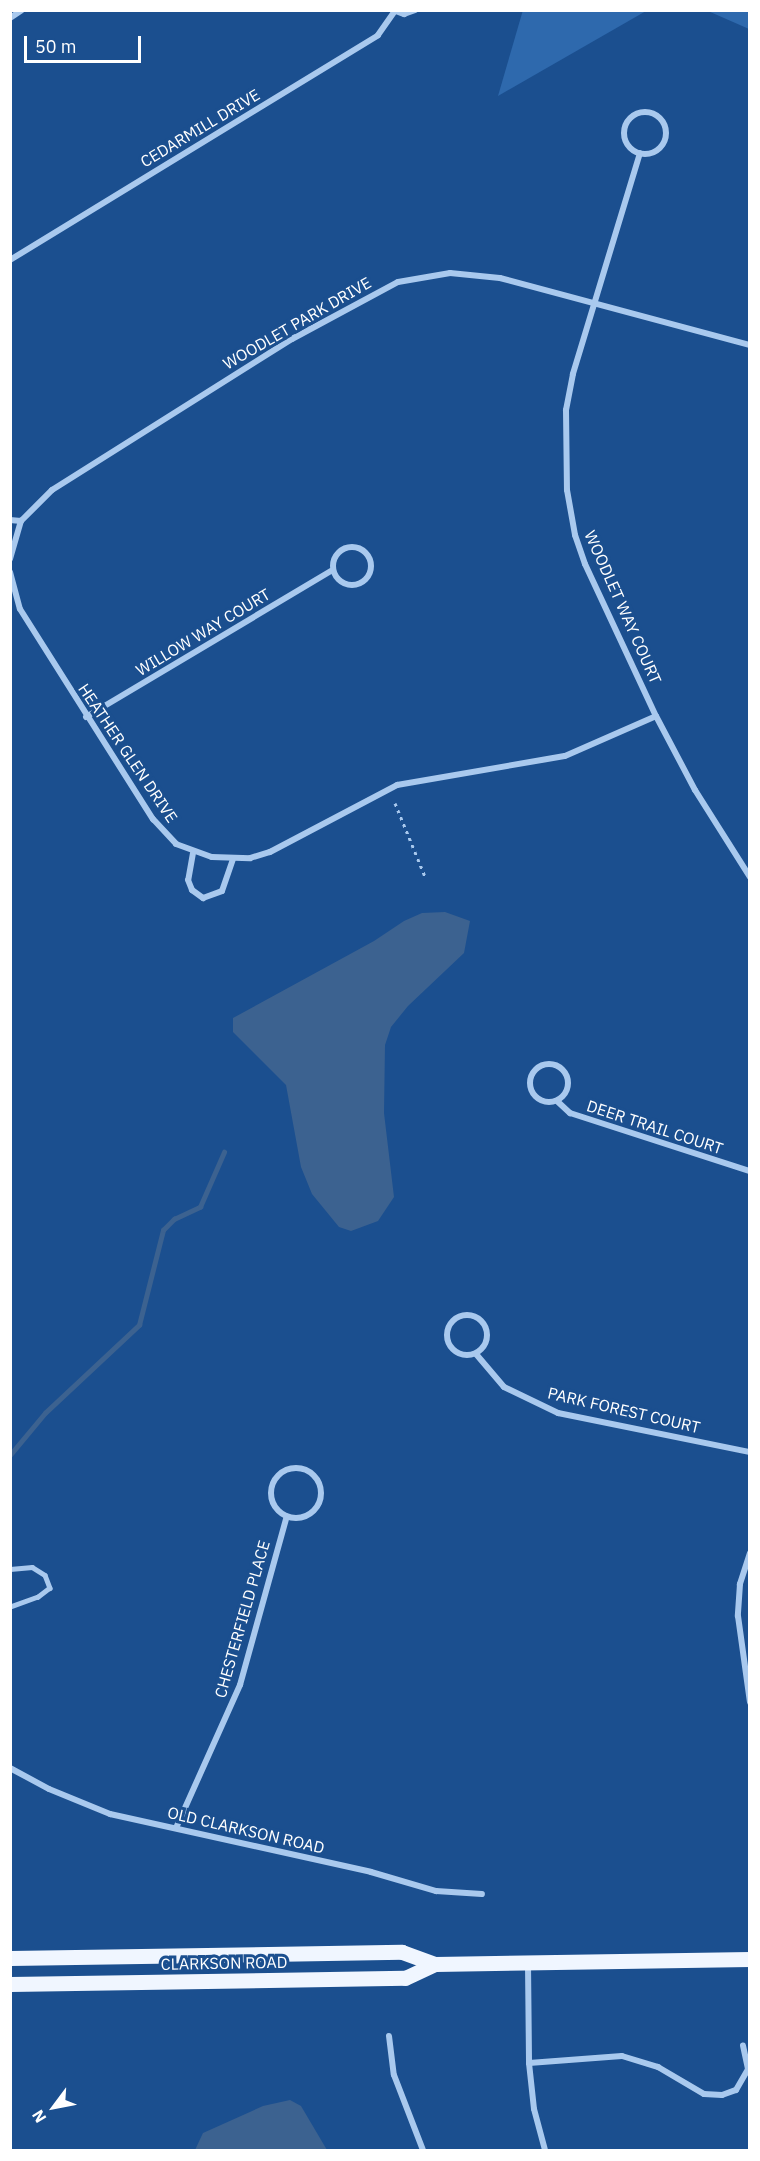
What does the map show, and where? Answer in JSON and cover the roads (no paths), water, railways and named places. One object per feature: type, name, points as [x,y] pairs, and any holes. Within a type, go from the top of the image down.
[{"type":"main road","name":"CLARKSON ROAD","points":[[10,1958],[402,1952],[435,1964],[750,1959]]},
{"type":"main road","name":"CLARKSON ROAD","points":[[10,1984],[405,1978],[435,1964]]},
{"type":"street","points":[[10,18],[22,10]]},
{"type":"street","name":"CEDARMILL DRIVE","points":[[10,260],[378,35],[394,11],[404,14],[415,10]]},
{"type":"street","points":[[650,112],[664,123],[664,141],[657,150],[640,153],[626,141],[625,128],[637,113],[650,112]]},
{"type":"street","name":"WOODLET WAY COURT","points":[[640,153],[573,374],[567,410],[567,490],[575,535],[585,564],[656,716],[695,790],[750,877]]},
{"type":"street","name":"WOODLET PARK DRIVE","points":[[10,559],[21,521],[52,490],[292,339],[398,282],[450,273],[475,274],[595,301],[750,345]]},
{"type":"street","points":[[10,520],[21,521]]},
{"type":"street","name":"WILLOW WAY COURT","points":[[348,548],[365,552],[371,564],[368,577],[358,585],[345,584],[333,570],[334,559],[348,548]]},
{"type":"street","name":"WILLOW WAY COURT","points":[[86,717],[333,570]]},
{"type":"street","name":"HEATHER GLEN DRIVE","points":[[10,572],[20,609],[86,717],[153,819],[176,844],[193,853],[233,860],[270,852],[397,785],[565,756],[656,716]]},
{"type":"street","points":[[193,853],[188,880],[192,890],[203,898],[222,891],[233,860]]},
{"type":"street","name":"DEER TRAIL COURT","points":[[557,1101],[567,1092],[568,1079],[556,1065],[543,1065],[531,1078],[532,1090],[545,1102],[557,1101],[570,1113],[750,1171]]},
{"type":"street","points":[[461,1316],[474,1316],[484,1325],[485,1345],[476,1354],[457,1353],[448,1343],[450,1324],[461,1316]]},
{"type":"street","name":"PARK FOREST COURT","points":[[476,1354],[504,1387],[558,1413],[750,1452]]},
{"type":"street","points":[[303,1469],[318,1481],[319,1500],[308,1514],[286,1515],[274,1504],[272,1487],[281,1473],[303,1469]]},
{"type":"street","name":"CHESTERFIELD PLACE","points":[[176,1828],[240,1685],[286,1515]]},
{"type":"street","points":[[750,1553],[740,1584],[738,1616],[750,1702]]},
{"type":"street","name":"OLD CLARKSON ROAD","points":[[10,1768],[100,1810],[436,1891],[482,1894]]},
{"type":"street","points":[[528,1964],[529,2063],[534,2109],[545,2151]]},
{"type":"street","points":[[389,2036],[394,2075],[423,2151]]},
{"type":"street","points":[[529,2063],[622,2056],[658,2067],[704,2094],[722,2095],[736,2090],[748,2070],[743,2046]]},
{"type":"lane","points":[[10,1569],[32,1567],[45,1575],[50,1588],[38,1598],[10,1607]]},
{"type":"waterway","points":[[10,1455],[45,1413],[139,1325],[163,1230],[174,1219],[200,1207],[224,1152]]}]
